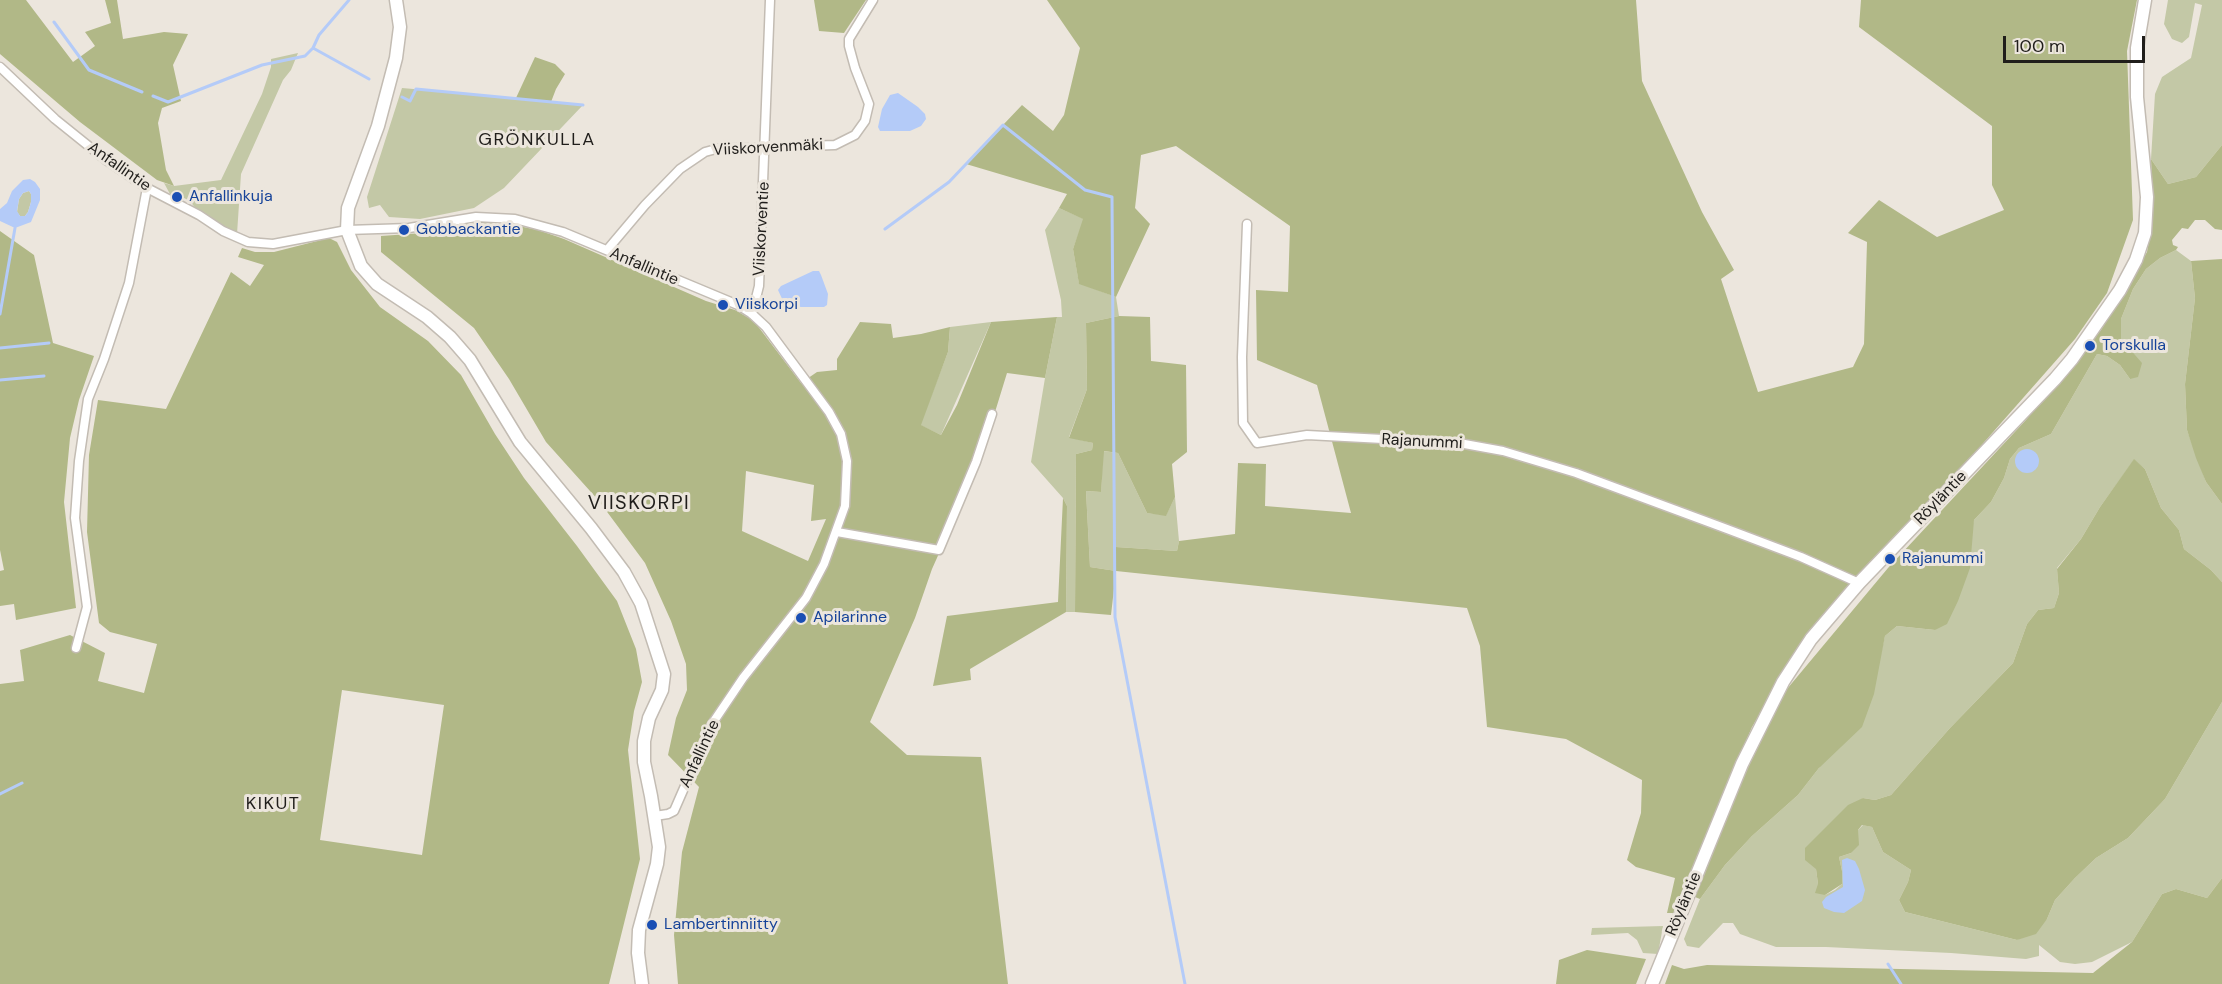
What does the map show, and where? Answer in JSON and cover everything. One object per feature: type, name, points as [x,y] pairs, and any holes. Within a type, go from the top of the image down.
[{"type":"street","points":[[396,0],[400,27],[396,58],[378,126],[348,208],[348,230],[361,266],[377,284],[427,317],[450,337],[470,360],[520,442],[591,528],[632,586],[640,603],[664,674],[662,690],[649,718],[644,741],[644,762],[658,834],[657,864],[641,918],[638,942],[642,984]]},
{"type":"street","name":"Viiskorventie","points":[[752,314],[759,286],[770,0]]},
{"type":"street","name":"Viiskorvenmäki","points":[[607,250],[645,205],[693,158],[716,149],[835,144],[855,135],[869,112],[869,104],[855,68],[849,39],[873,0]]},
{"type":"street","name":"Röyläntie","points":[[1652,984],[1742,764],[1783,682],[1811,639],[1859,583],[2055,379],[2120,290],[2136,260],[2145,233],[2147,197],[2137,97],[2137,48],[2145,0]]},
{"type":"street","name":"Anfallintie","points":[[0,67],[79,139],[147,188],[199,215],[223,231],[248,242],[287,243],[348,230],[409,228],[476,217],[515,219],[544,225],[738,305],[766,327],[829,412],[841,434],[847,461],[845,506],[818,579],[804,603],[742,678],[712,724],[677,806],[668,814],[655,816]]},
{"type":"street","points":[[76,648],[87,607],[75,518],[79,461],[88,399],[129,283],[147,188]]},
{"type":"street","name":"Rajanummi","points":[[1247,224],[1242,357],[1243,423],[1257,443],[1307,435],[1459,442],[1503,451],[1576,473],[1801,557],[1859,583]]},
{"type":"street","points":[[837,532],[939,550],[976,462],[992,414]]},
{"type":"green space","points":[[0,0],[26,0],[73,62],[95,46],[85,32],[111,23],[105,0],[117,0],[123,39],[164,32],[188,34],[173,65],[181,101],[162,108],[158,123],[166,170],[174,186],[157,180],[80,122],[0,54]]},
{"type":"green space","points":[[814,0],[866,0],[844,33],[819,31]]},
{"type":"green space","points":[[1047,0],[1636,0],[1642,81],[1702,212],[1734,270],[1721,279],[1758,392],[1853,367],[1864,344],[1867,242],[1848,233],[1879,200],[1937,237],[2004,210],[1992,185],[1992,126],[1859,27],[1861,0],[2137,0],[2127,51],[2133,220],[2107,293],[2075,339],[1972,456],[1880,551],[1807,635],[1752,727],[1687,880],[1676,913],[1667,913],[1675,878],[1636,867],[1627,860],[1641,813],[1642,780],[1566,739],[1487,727],[1480,646],[1467,608],[1116,571],[1116,547],[1177,551],[1179,541],[1235,534],[1238,463],[1266,464],[1265,506],[1351,513],[1317,385],[1257,360],[1256,290],[1288,292],[1290,226],[1176,146],[1141,155],[1135,208],[1150,224],[1116,297],[1079,284],[1073,249],[1083,219],[1059,208],[1067,194],[966,164],[1022,105],[1053,131],[1064,115],[1080,48]]},
{"type":"green space","points":[[2168,0],[2222,0],[2222,145],[2196,177],[2168,184],[2151,159],[2155,94],[2162,77],[2191,58],[2202,5],[2195,3],[2189,37],[2182,43],[2172,39],[2164,24]]},
{"type":"green space","points":[[298,53],[291,70],[283,80],[241,174],[237,234],[196,209],[190,201],[170,194],[164,183],[174,186],[221,180],[262,94],[271,67],[271,59]]},
{"type":"green space","points":[[535,57],[555,64],[565,74],[551,102],[516,98]]},
{"type":"green space","points":[[402,88],[583,105],[504,188],[474,208],[420,219],[389,217],[380,205],[369,208],[367,197]]},
{"type":"green space","points":[[2222,145],[2222,230],[2215,229],[2205,220],[2195,220],[2188,229],[2182,228],[2172,240],[2173,245],[2178,247],[2176,250],[2160,258],[2146,269],[2133,289],[2121,319],[2121,339],[2142,363],[2138,377],[2130,379],[2120,365],[2107,356],[2097,354],[2051,434],[2019,448],[2010,459],[2004,478],[1991,502],[1974,520],[1970,568],[1947,624],[1935,630],[1897,626],[1885,636],[1874,694],[1862,727],[1819,768],[1798,795],[1752,836],[1725,865],[1700,899],[1695,897],[1739,787],[1782,695],[1888,568],[2025,421],[2101,330],[2147,252],[2153,217],[2151,159],[2168,184],[2196,177]]},
{"type":"green space","points":[[29,191],[31,202],[28,212],[25,216],[20,216],[17,212],[19,199],[23,193]]},
{"type":"green space","points":[[1059,208],[1084,219],[1073,249],[1079,283],[1116,297],[1119,316],[1086,323],[1087,389],[1069,437],[1093,443],[1092,450],[1076,454],[1075,612],[1066,612],[1067,506],[1063,498],[1031,462],[1057,317],[1062,317],[1061,300],[1045,230]]},
{"type":"green space","points":[[463,223],[504,223],[538,230],[564,239],[706,301],[735,310],[757,325],[801,383],[817,372],[837,370],[837,359],[860,322],[891,324],[893,338],[950,327],[948,352],[921,425],[941,435],[957,405],[991,322],[1057,317],[1045,378],[1007,373],[979,464],[932,569],[915,618],[870,722],[907,755],[981,757],[1008,984],[678,984],[674,935],[682,852],[699,787],[668,755],[676,718],[687,690],[686,664],[671,621],[645,563],[599,501],[546,442],[509,379],[474,328],[381,252],[381,236],[437,232]],"holes":[[[746,471],[814,485],[811,521],[826,519],[808,561],[742,531]]]},
{"type":"green space","points":[[0,231],[34,255],[53,343],[94,356],[79,400],[70,438],[64,502],[76,608],[16,620],[14,604],[0,606],[0,571],[4,570],[0,550]]},
{"type":"green space","points":[[329,238],[337,242],[351,270],[380,307],[428,341],[461,375],[524,478],[617,601],[636,649],[642,682],[634,711],[628,750],[640,859],[609,984],[0,984],[0,684],[24,681],[20,650],[70,635],[105,653],[98,681],[144,693],[157,644],[110,632],[99,623],[87,532],[89,455],[98,400],[166,409],[231,272],[250,286],[264,265],[238,257],[242,248],[255,252],[274,252]],"holes":[[[342,690],[444,705],[422,855],[320,840]]]},
{"type":"green space","points":[[2176,250],[2191,261],[2195,298],[2185,384],[2187,430],[2206,482],[2222,504],[2222,582],[2211,570],[2184,549],[2179,530],[2161,508],[2145,469],[2134,460],[2100,507],[2081,539],[2057,568],[2059,593],[2054,608],[2038,610],[2027,624],[2013,663],[1950,728],[1891,795],[1875,800],[1863,798],[1816,869],[1818,884],[1825,895],[1835,890],[1842,884],[1839,857],[1851,853],[1858,830],[1863,825],[1872,827],[1883,852],[1911,870],[1899,900],[1905,912],[2017,940],[2047,919],[2055,900],[2075,878],[2096,858],[2128,838],[2165,799],[2222,702],[2222,878],[2207,898],[2176,889],[2162,894],[2132,942],[2092,962],[2075,964],[2060,962],[2039,945],[2039,956],[2026,959],[1826,947],[1776,947],[1740,934],[1733,923],[1723,923],[1699,948],[1687,946],[1684,939],[1700,899],[1725,865],[1752,836],[1798,795],[1819,768],[1881,653],[1885,636],[1897,626],[1935,630],[1974,520],[1991,502],[2004,478],[2010,459],[2019,448],[2051,434],[2097,354],[2107,356],[2120,365],[2130,379],[2133,350],[2121,339],[2121,319],[2133,289],[2146,269],[2160,258]]},
{"type":"green space","points":[[2222,259],[2222,504],[2206,482],[2187,430],[2185,384],[2195,298],[2191,261]]},
{"type":"green space","points":[[1119,316],[1150,317],[1151,361],[1186,365],[1187,452],[1172,464],[1175,497],[1166,516],[1147,513],[1118,453],[1104,451],[1101,492],[1086,491],[1090,567],[1116,571],[1111,615],[1075,612],[1076,454],[1092,450],[1093,443],[1069,438],[1087,389],[1086,323]]},
{"type":"green space","points":[[991,322],[941,435],[920,425],[948,352],[950,327]]},
{"type":"green space","points":[[1103,451],[1118,453],[1147,513],[1166,515],[1175,497],[1179,541],[1177,551],[1116,547],[1116,571],[1090,567],[1086,491],[1101,492]]},
{"type":"green space","points":[[2134,459],[2145,469],[2161,508],[2179,530],[2184,549],[2211,570],[2222,582],[2222,702],[2165,799],[2128,838],[2096,858],[2075,878],[2055,900],[2047,919],[2036,934],[2017,940],[1905,912],[1899,900],[1911,870],[1883,852],[1872,827],[1862,825],[1858,830],[1859,845],[1851,853],[1839,857],[1842,884],[1825,895],[1815,893],[1818,884],[1816,869],[1805,860],[1805,848],[1848,805],[1863,798],[1875,800],[1891,795],[1950,728],[2013,663],[2027,624],[2038,610],[2054,608],[2059,593],[2057,569],[2081,539],[2100,507]]},
{"type":"green space","points":[[1063,498],[1067,506],[1066,612],[970,669],[971,680],[933,686],[947,616],[1058,602]]},
{"type":"green space","points":[[2222,878],[2222,984],[1665,984],[1672,965],[1684,969],[1707,965],[2093,973],[2132,942],[2162,894],[2176,889],[2207,898]]},
{"type":"green space","points":[[1663,926],[1658,954],[1643,953],[1637,940],[1628,933],[1591,935],[1592,928]]},
{"type":"green space","points":[[1587,950],[1646,959],[1636,984],[1556,984],[1559,960]]},
{"type":"water","points":[[898,93],[918,107],[925,114],[926,119],[921,126],[910,131],[880,131],[878,127],[882,109],[890,95]]},
{"type":"water","points":[[30,179],[35,182],[40,189],[40,200],[31,222],[15,228],[0,221],[0,209],[23,180]],"holes":[[[29,191],[31,194],[28,212],[25,216],[20,216],[17,211],[19,199],[23,193]]]},
{"type":"water","points":[[813,271],[819,271],[821,275],[828,294],[827,305],[801,307],[784,303],[778,290],[781,286]]},
{"type":"water","points":[[2027,449],[2032,450],[2038,456],[2038,466],[2032,472],[2027,473],[2022,472],[2016,466],[2015,461],[2016,456],[2022,450]]},
{"type":"water","points":[[1847,858],[1855,861],[1865,890],[1862,901],[1844,913],[1834,912],[1824,908],[1822,902],[1843,887],[1842,860]]},
{"type":"waterway","points":[[313,48],[319,35],[349,0]]},
{"type":"waterway","points":[[54,22],[89,70],[142,92]]},
{"type":"waterway","points":[[153,96],[168,102],[262,65],[305,56],[313,48],[369,79]]},
{"type":"waterway","points":[[402,97],[410,101],[416,89],[583,105]]},
{"type":"waterway","points":[[885,229],[949,182],[1003,125],[1085,190],[1112,197],[1115,617],[1185,984]]},
{"type":"waterway","points":[[0,314],[15,228]]},
{"type":"waterway","points":[[0,348],[49,343]]},
{"type":"waterway","points":[[0,380],[44,376]]},
{"type":"waterway","points":[[0,794],[22,783]]},
{"type":"waterway","points":[[1888,964],[1901,984]]},
{"type":"place","name":"Anfallinkuja","points":[[177,197]]},
{"type":"place","name":"Gobbackantie","points":[[404,230]]},
{"type":"place","name":"Viiskorpi","points":[[723,305]]},
{"type":"place","name":"Torskulla","points":[[2090,346]]},
{"type":"place","name":"Rajanummi","points":[[1890,559]]},
{"type":"place","name":"Apilarinne","points":[[801,618]]},
{"type":"place","name":"Lambertinniitty","points":[[652,925]]},
{"type":"district","name":"GRÖNKULLA","points":[[537,140]]},
{"type":"district","name":"VIISKORPI","points":[[639,504]]},
{"type":"district","name":"KIKUT","points":[[273,804]]}]
